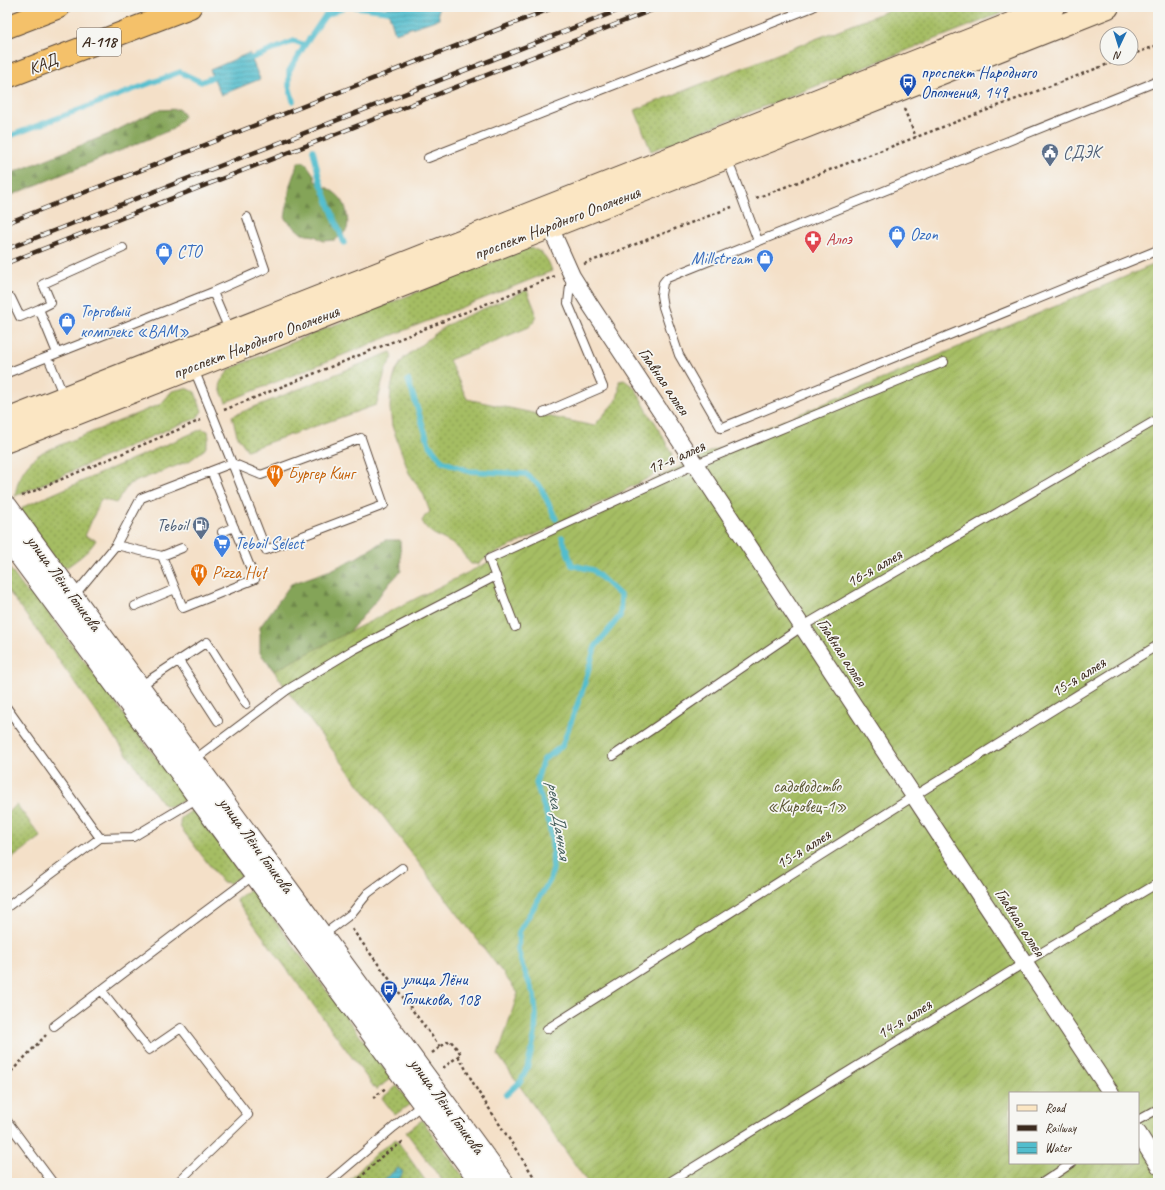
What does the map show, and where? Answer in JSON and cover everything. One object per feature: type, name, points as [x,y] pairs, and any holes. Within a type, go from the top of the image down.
[{"type":"highway","points":[[7,27],[59,7]]},
{"type":"highway","name":"КАД","points":[[7,77],[190,7]]},
{"type":"main road","name":"проспект Народного Ополчения","points":[[7,420],[1053,7]]},
{"type":"main road","name":"проспект Народного Ополчения","points":[[7,441],[1108,7]]},
{"type":"street","name":"Главная аллея","points":[[550,227],[572,276],[1110,1092]]},
{"type":"street","name":"улица Лёни Голикова","points":[[7,506],[65,602],[490,1179]]},
{"type":"street","name":"улица Лёни Голикова","points":[[7,539],[140,687],[186,765]]},
{"type":"street","points":[[1139,1135],[1158,1165]]},
{"type":"lane","points":[[428,158],[813,7]]},
{"type":"lane","points":[[1158,81],[667,278],[661,295],[663,307],[679,354],[720,428],[1158,250]]},
{"type":"lane","points":[[727,157],[758,242]]},
{"type":"lane","points":[[7,373],[213,292],[265,269],[247,217]]},
{"type":"lane","points":[[7,300],[11,298],[20,317],[39,309],[51,303],[43,284],[123,248]]},
{"type":"lane","points":[[542,412],[603,387],[568,303],[572,276]]},
{"type":"lane","points":[[213,292],[230,332]]},
{"type":"lane","points":[[39,309],[57,353]]},
{"type":"lane","points":[[48,357],[65,398]]},
{"type":"lane","name":"17-я аллея","points":[[515,627],[490,559],[696,464],[944,362]]},
{"type":"lane","points":[[65,602],[116,545],[141,498],[232,463],[261,475],[361,438],[384,505],[266,550],[232,463],[193,367]]},
{"type":"lane","name":"16-я аллея","points":[[613,756],[803,626],[1158,419]]},
{"type":"lane","points":[[162,556],[183,608],[255,579],[211,471]]},
{"type":"lane","points":[[222,532],[234,527]]},
{"type":"lane","points":[[116,545],[162,556],[182,548]]},
{"type":"lane","points":[[186,765],[287,690],[353,650],[496,576]]},
{"type":"lane","points":[[135,606],[175,590]]},
{"type":"lane","points":[[140,687],[207,642],[246,704]]},
{"type":"lane","name":"15-я аллея","points":[[547,1029],[914,796],[1158,645]]},
{"type":"lane","points":[[179,661],[218,721]]},
{"type":"lane","points":[[7,708],[100,838]]},
{"type":"lane","points":[[7,907],[100,838],[133,837],[206,793]]},
{"type":"lane","points":[[315,941],[351,914],[368,894],[402,868]]},
{"type":"lane","points":[[54,1026],[262,869]]},
{"type":"lane","name":"14-я аллея","points":[[668,1183],[1024,963],[1158,883]]},
{"type":"lane","points":[[102,991],[149,1050],[181,1028],[248,1115],[177,1183]]},
{"type":"lane","points":[[328,1183],[430,1098]]},
{"type":"lane","points":[[1139,1119],[1158,1109]]},
{"type":"lane","points":[[7,1120],[53,1183]]},
{"type":"lane","points":[[1042,1183],[1070,1164]]},
{"type":"path","points":[[1139,52],[1158,45]]},
{"type":"path","points":[[904,108],[916,138]]},
{"type":"path","points":[[351,928],[440,1047]]},
{"type":"path","points":[[7,1076],[43,1038]]},
{"type":"path","points":[[430,1055],[450,1040],[460,1054],[458,1056],[477,1090],[538,1183]]},
{"type":"path","points":[[441,1069],[458,1056]]},
{"type":"path","points":[[373,1098],[389,1086]]},
{"type":"path","points":[[355,1183],[381,1157],[404,1141]]},
{"type":"green space","points":[[897,7],[1017,7],[651,151],[635,110]]},
{"type":"green space","points":[[179,109],[184,116],[173,129],[7,197],[7,175],[109,134],[157,110]]},
{"type":"green space","points":[[298,162],[305,162],[314,175],[315,181],[337,194],[344,203],[348,219],[347,229],[335,240],[323,241],[315,236],[302,234],[285,219],[290,185]]},
{"type":"green space","points":[[528,248],[541,252],[549,262],[552,271],[226,402],[220,389],[221,381],[230,369],[302,338]]},
{"type":"green space","name":"садоводство «Кировец-1»","points":[[1158,263],[1158,1183],[588,1183],[498,1055],[518,993],[292,697],[274,671],[707,453]]},
{"type":"green space","points":[[527,290],[535,310],[536,319],[529,327],[449,360],[467,399],[594,426],[617,399],[619,381],[624,380],[635,388],[672,454],[670,461],[660,472],[565,521],[489,556],[478,564],[471,564],[455,545],[429,531],[422,521],[430,512],[423,493],[409,473],[392,426],[390,408],[391,388],[396,370],[404,358],[444,327]]},
{"type":"green space","points":[[391,352],[393,358],[384,374],[376,405],[247,450],[237,435],[232,416]]},
{"type":"green space","points":[[185,388],[195,392],[202,411],[197,418],[15,496],[18,482],[27,465],[43,452],[161,404],[172,391]]},
{"type":"green space","points":[[202,429],[208,431],[209,438],[205,449],[189,461],[129,484],[116,503],[101,499],[85,536],[96,540],[87,552],[67,567],[60,567],[21,512],[23,507]]},
{"type":"green space","points":[[385,540],[400,540],[401,571],[384,589],[375,602],[349,632],[274,671],[260,653],[260,627],[291,584],[331,570],[356,558]]},
{"type":"green space","points":[[7,565],[28,594],[32,591],[186,798],[172,806],[166,806],[163,804],[7,589]]},
{"type":"green space","points":[[17,805],[41,837],[7,862],[7,812]]},
{"type":"green space","points":[[194,809],[241,875],[230,883],[222,882],[181,828],[181,818]]},
{"type":"green space","points":[[251,888],[391,1078],[376,1090],[236,900]]},
{"type":"green space","points":[[397,1086],[410,1104],[395,1115],[382,1098]]},
{"type":"green space","points":[[422,1120],[468,1183],[444,1183],[406,1132]]},
{"type":"green space","points":[[396,1139],[427,1183],[397,1183],[403,1172],[398,1168],[380,1183],[347,1183],[376,1153]]},
{"type":"water","points":[[387,7],[438,7],[439,19],[395,33]]},
{"type":"water","points":[[249,53],[260,79],[221,95],[210,70]]},
{"type":"water","points":[[398,1168],[403,1172],[397,1183],[380,1183]]},
{"type":"waterway","points":[[293,101],[289,86],[289,71],[325,16],[345,7]]},
{"type":"waterway","points":[[356,7],[388,11]]},
{"type":"waterway","points":[[252,58],[294,41],[305,45]]},
{"type":"waterway","points":[[7,137],[180,72],[201,82],[213,77]]},
{"type":"waterway","points":[[313,150],[320,181],[344,243]]},
{"type":"waterway","name":"река Дачная","points":[[408,380],[429,444],[442,461],[469,471],[526,474],[540,486],[556,519]]},
{"type":"waterway","name":"река Дачная","points":[[506,1095],[521,1081],[527,1068],[535,1034],[536,1015],[534,995],[522,965],[518,950],[519,932],[550,880],[553,869],[552,842],[548,819],[536,783],[543,760],[562,746],[582,692],[595,647],[620,616],[621,596],[593,570],[572,565],[562,537]]},
{"type":"railway","points":[[7,223],[555,7]]},
{"type":"railway","points":[[7,249],[627,7]]},
{"type":"railway","points":[[7,263],[660,7]]},
{"type":"place","name":"проспект Народного Ополчения, 149","points":[[908,97]]},
{"type":"place","name":"СДЭК","points":[[1050,167]]},
{"type":"place","name":"Ozon","points":[[897,249]]},
{"type":"place","name":"Алоэ","points":[[813,254]]},
{"type":"place","name":"СТО","points":[[164,266]]},
{"type":"place","name":"Millstream","points":[[765,273]]},
{"type":"place","name":"Торговый комплекс «ВАМ»","points":[[67,336]]},
{"type":"place","name":"Бургер Кинг","points":[[275,488]]},
{"type":"place","name":"Teboil","points":[[201,540]]},
{"type":"place","name":"Teboil Select","points":[[222,558]]},
{"type":"place","name":"Pizza Hut","points":[[199,587]]},
{"type":"place","name":"улица Лёни Голикова, 108","points":[[389,1004]]}]
